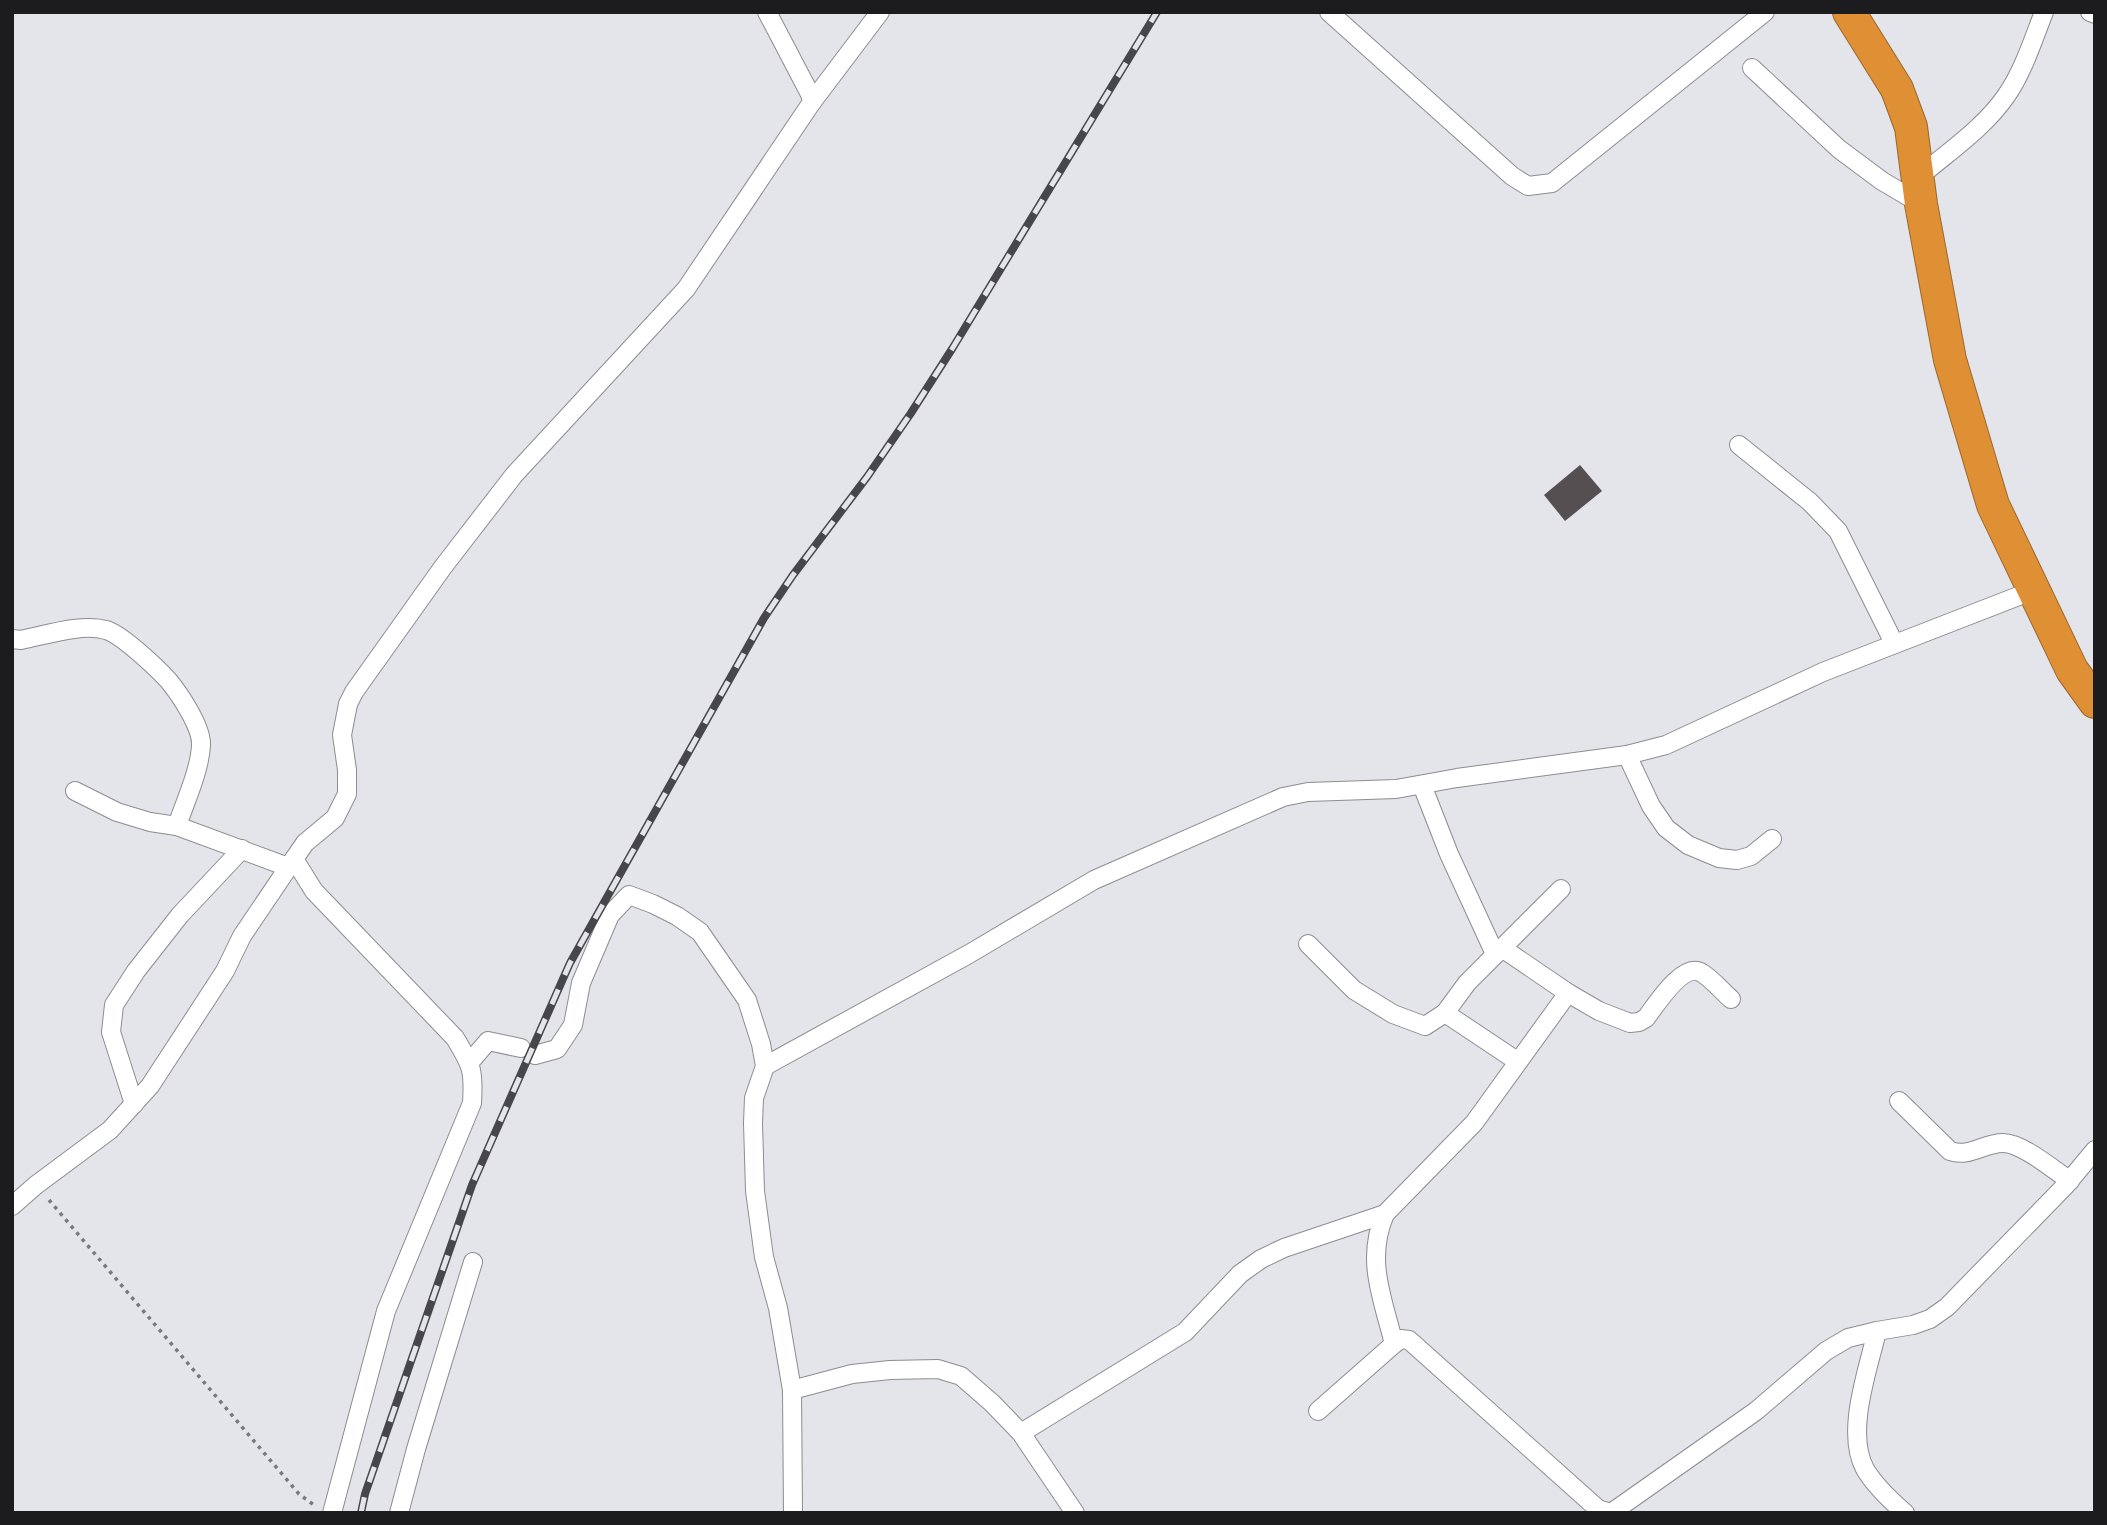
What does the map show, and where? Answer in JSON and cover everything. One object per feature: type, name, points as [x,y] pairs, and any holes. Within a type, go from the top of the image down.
[{"type":"highway","points":[[1849,12],[1897,89],[1911,127],[1950,360],[1993,505],[2072,670],[2095,702]]},
{"type":"street","points":[[767,12],[812,102]]},
{"type":"street","points":[[12,1206],[110,1130],[150,1086],[225,971],[242,936],[291,863],[305,843],[335,818],[347,794],[342,735],[348,704],[354,692],[443,567],[514,475],[686,289],[812,102],[880,12]]},
{"type":"street","points":[[1329,12],[1512,176],[1528,186],[1552,183],[1765,12]]},
{"type":"street","points":[[1752,68],[1839,149],[1882,181],[1920,190],[2007,96],[2044,12]]},
{"type":"street","points":[[1739,445],[1810,502],[1838,531],[1895,643]]},
{"type":"street","points":[[765,1066],[969,954],[1094,880],[1283,797],[1308,792],[1396,789],[1627,755],[1666,745],[1823,672],[2034,590]]},
{"type":"street","points":[[12,639],[21,640],[86,628],[106,630],[119,636],[168,680],[200,731],[201,744],[200,758],[177,826]]},
{"type":"street","points":[[1627,755],[1651,806],[1666,828],[1688,845],[1719,858],[1737,860],[1751,856],[1772,839]]},
{"type":"street","points":[[1422,785],[1449,854],[1499,951],[1598,1011],[1630,1023],[1646,1018],[1678,977],[1695,970],[1731,999]]},
{"type":"street","points":[[75,791],[117,812],[150,822],[177,826],[291,863],[314,891],[455,1038],[470,1062],[474,1076],[472,1102],[386,1311],[324,1510]]},
{"type":"street","points":[[134,1104],[111,1032],[114,1005],[136,971],[180,915],[242,849]]},
{"type":"street","points":[[1308,944],[1354,990],[1393,1014],[1425,1026],[1445,1013],[1467,983],[1561,889]]},
{"type":"street","points":[[470,1062],[488,1041],[528,1051],[557,1049],[573,1025],[581,983],[610,915],[629,895],[677,916],[700,932],[747,1000],[765,1066],[754,1098],[752,1123],[755,1191],[764,1257],[778,1308],[792,1390],[793,1513]]},
{"type":"street","points":[[1394,1344],[1375,1266],[1377,1232],[1385,1214],[1474,1123],[1568,993]]},
{"type":"street","points":[[1445,1013],[1517,1061]]},
{"type":"street","points":[[1899,1101],[1950,1151],[1958,1154],[1969,1153],[2002,1143],[2016,1145],[2070,1181]]},
{"type":"street","points":[[1318,1411],[1394,1344],[1401,1339],[1409,1340],[1598,1509],[1611,1513],[1756,1411],[1826,1351],[1849,1338],[1930,1319],[1947,1307],[2070,1181],[2095,1150]]},
{"type":"street","points":[[1021,1433],[1185,1332],[1240,1274],[1261,1259],[1284,1248],[1385,1214]]},
{"type":"street","points":[[399,1513],[473,1262]]},
{"type":"street","points":[[1877,1331],[1858,1414],[1857,1445],[1865,1468],[1882,1492],[1905,1513]]},
{"type":"street","points":[[792,1390],[852,1374],[890,1370],[938,1369],[961,1376],[1021,1433],[1074,1513]]},
{"type":"path","points":[[36,1185],[299,1494],[324,1510]]},
{"type":"building","points":[[1580,465],[1602,491],[1565,521],[1544,495]]},
{"type":"railway","points":[[361,1513],[365,1494],[472,1185],[570,963],[764,618],[911,413],[1157,12]]}]
